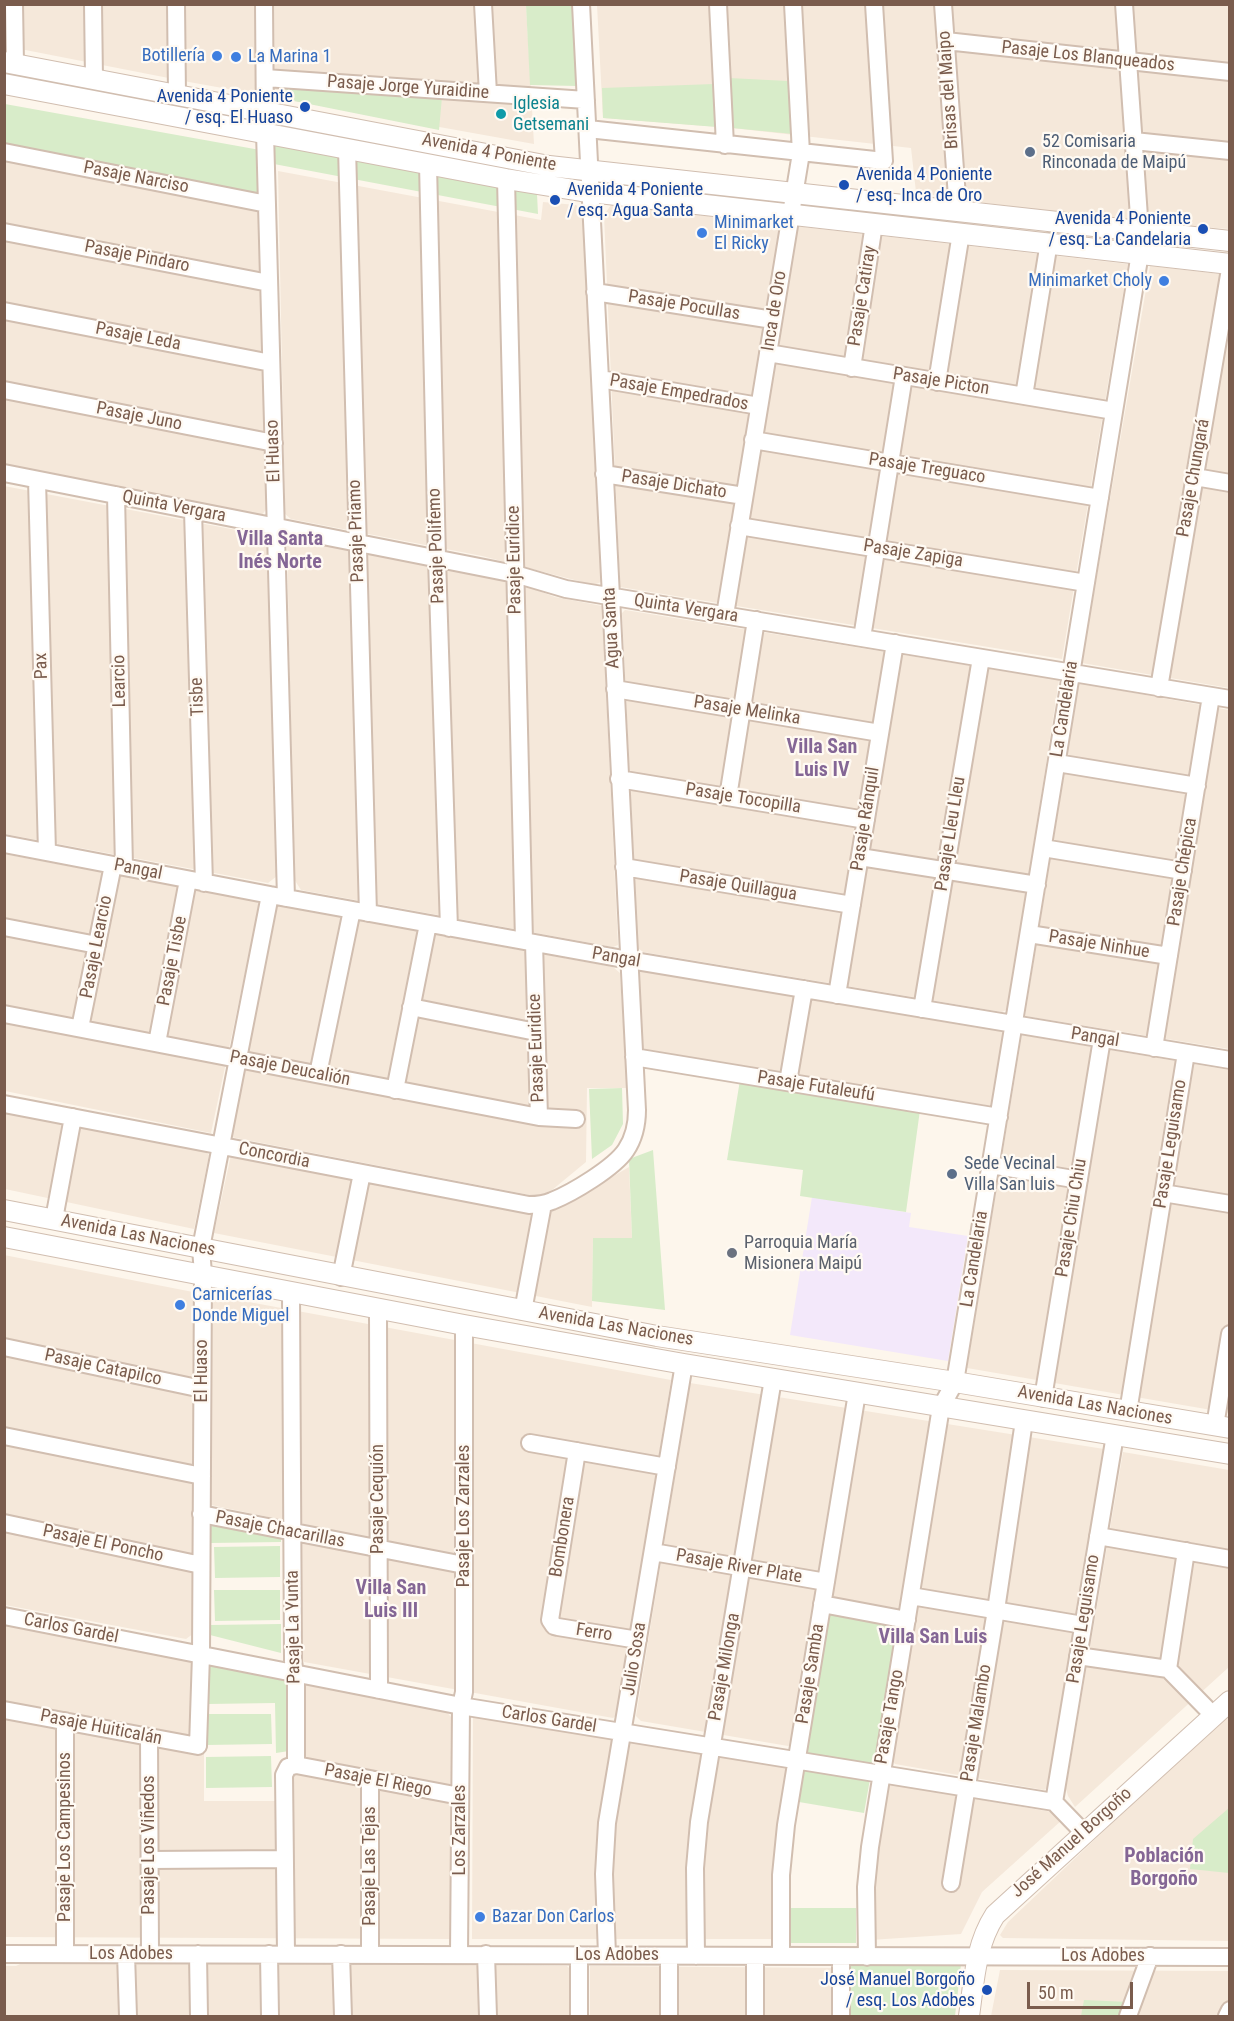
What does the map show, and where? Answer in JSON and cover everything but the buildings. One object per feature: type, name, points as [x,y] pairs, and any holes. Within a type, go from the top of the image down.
[{"type":"street","points":[[10,63],[14,4]]},
{"type":"street","points":[[93,4],[94,79]]},
{"type":"street","points":[[176,4],[177,95]]},
{"type":"street","name":"El Huaso","points":[[198,1746],[201,1655],[203,1274],[201,1248],[237,1059],[278,897],[276,527],[265,132],[264,4]]},
{"type":"street","points":[[483,4],[488,93]]},
{"type":"street","name":"Agua Santa","points":[[543,1204],[608,1169],[626,1151],[633,1137],[637,1119],[581,4]]},
{"type":"street","points":[[718,4],[725,145]]},
{"type":"street","name":"Inca de Oro","points":[[724,615],[801,153],[793,4]]},
{"type":"street","points":[[588,129],[884,161],[874,4]]},
{"type":"street","name":"Brisas del Maipo","points":[[943,4],[958,211]]},
{"type":"street","name":"La Candelaria","points":[[941,1407],[955,1382],[1140,254],[1124,4]]},
{"type":"street","name":"Pasaje Los Blanqueados","points":[[945,41],[1230,72]]},
{"type":"street","name":"Avenida 4 Poniente","points":[[10,63],[549,165],[1230,241]]},
{"type":"street","name":"Pasaje Jorge Yuraidine","points":[[265,78],[586,100]]},
{"type":"street","name":"Avenida 4 Poniente","points":[[4,84],[506,179],[590,192],[1230,264]]},
{"type":"street","points":[[1134,141],[1230,152]]},
{"type":"street","name":"Pasaje Priamo","points":[[318,1074],[360,912],[358,543],[347,148]]},
{"type":"street","name":"Pasaje Narciso","points":[[4,152],[267,204]]},
{"type":"street","name":"Pasaje Polifemo","points":[[428,164],[437,559],[449,928]]},
{"type":"street","name":"Pasaje Euridice","points":[[506,179],[515,574],[529,942],[536,1032],[539,1117]]},
{"type":"street","points":[[1001,237],[1004,216]]},
{"type":"street","name":"Pasaje Catiray","points":[[852,368],[874,224]]},
{"type":"street","name":"Pasaje Pindaro","points":[[4,232],[269,283]]},
{"type":"street","points":[[937,382],[961,233]]},
{"type":"street","points":[[1024,396],[1049,242]]},
{"type":"street","name":"Pasaje Chungará","points":[[1159,688],[1230,269]]},
{"type":"street","name":"Pasaje Pocullas","points":[[595,292],[773,320]]},
{"type":"street","name":"Pasaje Leda","points":[[4,311],[272,363]]},
{"type":"street","name":"Pasaje Picton","points":[[768,353],[1114,411]]},
{"type":"street","points":[[862,638],[904,376]]},
{"type":"street","name":"Pasaje Empedrados","points":[[600,380],[759,406]]},
{"type":"street","name":"Pasaje Juno","points":[[4,390],[274,443]]},
{"type":"street","name":"Pasaje Treguaco","points":[[753,440],[1100,498]]},
{"type":"street","name":"Quinta Vergara","points":[[4,473],[515,574],[566,589],[1230,699]]},
{"type":"street","name":"Pasaje Dichato","points":[[604,474],[744,496]]},
{"type":"street","points":[[1194,477],[1230,483]]},
{"type":"street","name":"Pax","points":[[37,480],[47,852]]},
{"type":"street","name":"Learcio","points":[[116,495],[119,866]]},
{"type":"street","name":"Tisbe","points":[[193,511],[196,881]]},
{"type":"street","name":"Pasaje Zapiga","points":[[739,526],[1086,583]]},
{"type":"street","points":[[728,797],[756,620]]},
{"type":"street","name":"Pasaje Ránquil","points":[[837,995],[895,644]]},
{"type":"street","name":"Pasaje Lleu Lleu","points":[[922,1009],[981,658]]},
{"type":"street","name":"Pasaje Melinka","points":[[615,689],[880,733]]},
{"type":"street","name":"Pasaje Chépica","points":[[1154,1048],[1211,696]]},
{"type":"street","points":[[1057,763],[1197,786]]},
{"type":"street","name":"Pasaje Tocopilla","points":[[619,779],[866,820]]},
{"type":"street","name":"Pangal","points":[[4,844],[278,897],[629,960],[1230,1060]]},
{"type":"street","points":[[1043,848],[1183,871]]},
{"type":"street","points":[[860,857],[1037,885]]},
{"type":"street","name":"Pasaje Learcio","points":[[80,1028],[97,945],[119,866]]},
{"type":"street","name":"Pasaje Quillagua","points":[[624,867],[852,905]]},
{"type":"street","name":"Pasaje Tisbe","points":[[157,1043],[196,881]]},
{"type":"street","points":[[395,1090],[428,924]]},
{"type":"street","points":[[4,927],[97,945]]},
{"type":"street","name":"Pasaje Ninhue","points":[[1029,934],[1169,956]]},
{"type":"street","points":[[788,1082],[804,989]]},
{"type":"street","points":[[411,1007],[536,1032]]},
{"type":"street","name":"Pasaje Deucalión","points":[[4,1014],[539,1117],[576,1119]]},
{"type":"street","name":"Pasaje Chiu Chiu","points":[[1043,1398],[1102,1039]]},
{"type":"street","name":"Pasaje Leguisamo","points":[[1128,1412],[1186,1053]]},
{"type":"street","name":"Pasaje Futaleufú","points":[[634,1057],[999,1117]]},
{"type":"street","name":"Concordia","points":[[4,1104],[522,1204],[543,1204]]},
{"type":"street","points":[[54,1219],[73,1117]]},
{"type":"street","points":[[991,1165],[1079,1179]]},
{"type":"street","points":[[341,1277],[362,1173]]},
{"type":"street","points":[[1163,1193],[1230,1204]]},
{"type":"street","points":[[523,1311],[543,1204]]},
{"type":"street","name":"Avenida Las Naciones","points":[[4,1210],[341,1277],[657,1336],[955,1382],[1222,1427]]},
{"type":"street","name":"Avenida Las Naciones","points":[[4,1237],[291,1293],[684,1364],[1230,1454]]},
{"type":"street","name":"Pasaje La Yunta","points":[[270,2016],[285,1859],[284,1775],[288,1767],[296,1765],[291,1293]]},
{"type":"street","name":"Pasaje Cequión","points":[[378,1309],[379,1690]]},
{"type":"street","name":"Pasaje Los Zarzales","points":[[461,1706],[464,1692],[464,1325]]},
{"type":"street","points":[[1222,1427],[1230,1334]]},
{"type":"street","name":"Pasaje Catapilco","points":[[4,1347],[202,1389]]},
{"type":"street","name":"Julio Sosa","points":[[607,1955],[605,1840],[684,1364]]},
{"type":"street","name":"Pasaje Milonga","points":[[696,1956],[696,1846],[773,1379]]},
{"type":"street","name":"Pasaje Samba","points":[[781,1956],[782,1858],[857,1393]]},
{"type":"street","name":"Pasaje Tango","points":[[867,1957],[867,1872],[880,1774],[941,1407]]},
{"type":"street","name":"Pasaje Malambo","points":[[951,1883],[996,1610],[1024,1421]]},
{"type":"street","points":[[4,1436],[202,1476]]},
{"type":"street","name":"Pasaje Leguisamo","points":[[1054,1802],[1115,1436]]},
{"type":"street","points":[[530,1443],[667,1467]]},
{"type":"street","name":"Bombonera","points":[[551,1623],[549,1616],[577,1451]]},
{"type":"street","name":"Pasaje Chacarillas","points":[[201,1514],[464,1565]]},
{"type":"street","name":"Pasaje El Poncho","points":[[4,1523],[201,1564]]},
{"type":"street","points":[[1098,1536],[1230,1559]]},
{"type":"street","points":[[1168,1669],[1186,1551]]},
{"type":"street","name":"Pasaje River Plate","points":[[653,1552],[826,1582]]},
{"type":"street","points":[[911,1596],[1083,1624]]},
{"type":"street","points":[[822,1605],[907,1620]]},
{"type":"street","name":"Carlos Gardel","points":[[4,1616],[461,1706],[1054,1802]]},
{"type":"street","name":"Ferro","points":[[551,1623],[558,1627],[638,1640]]},
{"type":"street","points":[[1078,1656],[1168,1669],[1213,1715]]},
{"type":"street","name":"José Manuel Borgoño","points":[[969,2016],[978,1955],[983,1936],[994,1915],[1230,1701]]},
{"type":"street","name":"Los Zarzales","points":[[459,1954],[461,1706]]},
{"type":"street","name":"Pasaje Huiticalán","points":[[4,1710],[198,1746]]},
{"type":"street","name":"Pasaje Los Campesinos","points":[[64,1721],[65,1954]]},
{"type":"street","name":"Pasaje Los Viñedos","points":[[149,1737],[150,1954]]},
{"type":"street","name":"Pasaje El Riego","points":[[296,1765],[460,1796]]},
{"type":"street","name":"Pasaje Las Tejas","points":[[370,1779],[370,1954]]},
{"type":"street","points":[[1054,1802],[1084,1833]]},
{"type":"street","points":[[150,1860],[285,1859]]},
{"type":"street","name":"Los Adobes","points":[[4,1954],[1230,1957]]},
{"type":"street","points":[[126,1954],[128,2016]]},
{"type":"street","points":[[198,1954],[199,2016]]},
{"type":"street","points":[[342,1954],[343,2016]]},
{"type":"street","points":[[486,1954],[488,2016]]},
{"type":"street","points":[[579,1955],[579,2016]]},
{"type":"street","points":[[669,1956],[669,2016]]},
{"type":"street","points":[[755,1956],[755,2016]]},
{"type":"street","points":[[841,1956],[841,2016]]},
{"type":"street","points":[[1128,2016],[1150,1956]]},
{"type":"street","points":[[1227,2016],[1230,2010]]},
{"type":"shaded area","points":[[4,5],[526,5],[534,144],[189,82],[5,46]]},
{"type":"shaded area","points":[[597,5],[1229,5],[1229,229],[1151,223],[968,201],[916,192],[911,148],[732,128],[603,118]]},
{"type":"shaded area","points":[[4,159],[254,207],[259,211],[267,508],[262,515],[5,465]]},
{"type":"shaded area","points":[[278,171],[541,220],[543,202],[576,205],[583,212],[601,582],[594,585],[482,556],[291,519],[285,514]]},
{"type":"shaded area","points":[[611,205],[1128,264],[1062,659],[620,587],[604,215]]},
{"type":"shaded area","points":[[1150,266],[1229,275],[1229,688],[1082,663]]},
{"type":"shaded area","points":[[4,486],[263,535],[269,539],[277,876],[268,883],[5,834]]},
{"type":"shaded area","points":[[294,538],[520,584],[555,597],[602,606],[618,945],[613,947],[301,890],[294,879],[287,543]]},
{"type":"shaded area","points":[[625,610],[1059,680],[1008,1009],[1002,1012],[643,952],[638,948],[622,613]]},
{"type":"shaded area","points":[[1079,683],[1229,710],[1229,1049],[1025,1016]]},
{"type":"shaded area","points":[[4,854],[257,901],[259,907],[211,1133],[5,1091]]},
{"type":"shaded area","points":[[276,905],[613,967],[620,973],[627,1088],[587,1088],[586,1162],[546,1195],[535,1196],[231,1137]]},
{"type":"shaded area","points":[[639,971],[1004,1032],[991,1106],[643,1049]]},
{"type":"shaded area","points":[[1022,1035],[1229,1070],[1229,1413],[967,1368]]},
{"type":"shaded area","points":[[5,1108],[203,1149],[209,1155],[194,1229],[5,1189]]},
{"type":"shaded area","points":[[231,1155],[532,1214],[554,1211],[629,1167],[632,1238],[593,1238],[592,1307],[214,1233]]},
{"type":"shaded area","points":[[812,1197],[911,1213],[909,1227],[968,1236],[948,1361],[790,1335]]},
{"type":"shaded area","points":[[4,1255],[193,1292],[194,1633],[186,1639],[5,1605]]},
{"type":"shaded area","points":[[211,1295],[671,1380],[617,1715],[613,1718],[304,1662],[299,1656],[297,1523],[211,1505]]},
{"type":"shaded area","points":[[690,1383],[1104,1449],[1050,1786],[1044,1790],[895,1764],[889,1757],[914,1611],[820,1596],[793,1745],[641,1721],[636,1716]]},
{"type":"shaded area","points":[[1123,1452],[1229,1470],[1229,1667],[1075,1807],[1066,1789]]},
{"type":"shaded area","points":[[5,1624],[193,1662],[204,1751],[204,1801],[289,1801],[291,1773],[305,1773],[305,1686],[311,1684],[445,1710],[451,1717],[450,1939],[5,1937]]},
{"type":"shaded area","points":[[1229,1712],[1229,1941],[1003,1938],[1000,1935],[1008,1922]]},
{"type":"shaded area","points":[[478,1715],[783,1766],[788,1771],[774,1857],[775,1939],[472,1939],[473,1717]]},
{"type":"shaded area","points":[[890,1784],[1052,1812],[1062,1820],[982,1892],[961,1934],[870,1940],[872,1869],[884,1789]]},
{"type":"shaded area","points":[[22,1963],[334,1964],[335,2016],[5,2016],[5,1966],[16,1966]]},
{"type":"shaded area","points":[[351,1964],[567,1966],[573,1972],[573,2016],[351,2016]]},
{"type":"shaded area","points":[[590,1966],[838,1968],[838,2016],[590,2016]]},
{"type":"shaded area","points":[[1000,1970],[1229,1971],[1229,2016],[991,2016]]},
{"type":"green space","points":[[526,5],[573,5],[577,86],[530,85]]},
{"type":"green space","points":[[729,78],[788,81],[793,134],[732,128]]},
{"type":"green space","points":[[714,84],[717,127],[603,118],[602,88]]},
{"type":"green space","points":[[286,88],[442,97],[439,130],[284,99]]},
{"type":"green space","points":[[5,104],[260,150],[260,194],[5,146]]},
{"type":"green space","points":[[275,145],[537,194],[538,214],[274,164]]},
{"type":"green space","points":[[740,1080],[920,1110],[906,1212],[800,1196],[803,1170],[727,1160]]},
{"type":"green space","points":[[622,1088],[623,1124],[612,1145],[592,1159],[589,1089]]},
{"type":"green space","points":[[653,1150],[665,1310],[592,1301],[593,1238],[632,1238],[629,1159]]},
{"type":"green space","points":[[211,1520],[281,1535],[281,1542],[210,1543]]},
{"type":"green space","points":[[280,1546],[280,1577],[215,1578],[214,1547]]},
{"type":"green space","points":[[214,1590],[280,1590],[280,1620],[215,1621]]},
{"type":"green space","points":[[826,1611],[900,1623],[876,1766],[802,1754]]},
{"type":"green space","points":[[281,1624],[281,1653],[210,1635],[210,1625]]},
{"type":"green space","points":[[208,1661],[287,1679],[289,1751],[276,1753],[275,1703],[208,1704]]},
{"type":"green space","points":[[206,1714],[271,1714],[272,1744],[206,1745]]},
{"type":"green space","points":[[271,1756],[272,1787],[206,1788],[206,1757]]},
{"type":"green space","points":[[805,1768],[870,1779],[864,1813],[799,1802]]},
{"type":"green space","points":[[1229,1808],[1229,1873],[1190,1869],[1193,1839]]},
{"type":"green space","points":[[790,1908],[856,1908],[856,1943],[790,1943]]},
{"type":"green space","points":[[954,1961],[961,1965],[955,2016],[848,2016],[848,1963]]},
{"type":"green space","points":[[1084,2000],[1129,2002],[1123,2016],[1081,2016]]},
{"type":"place","name":"Botillería","points":[[217,56]]},
{"type":"place","name":"La Marina 1","points":[[236,57]]},
{"type":"place","name":"Avenida 4 Poniente / esq. El Huaso","points":[[305,107]]},
{"type":"place","name":"Iglesia Getsemani","points":[[501,114]]},
{"type":"place","name":"52 Comisaria Rinconada de Maipú","points":[[1030,152]]},
{"type":"place","name":"Avenida 4 Poniente / esq. Inca de Oro","points":[[844,185]]},
{"type":"place","name":"Avenida 4 Poniente / esq. Agua Santa","points":[[555,200]]},
{"type":"place","name":"Avenida 4 Poniente / esq. La Candelaria","points":[[1203,229]]},
{"type":"place","name":"Minimarket El Ricky","points":[[702,233]]},
{"type":"place","name":"Minimarket Choly","points":[[1164,281]]},
{"type":"place","name":"Sede Vecinal Villa San luis","points":[[952,1174]]},
{"type":"place","name":"Parroquia María Misionera Maipú","points":[[732,1253]]},
{"type":"place","name":"Carnicerías Donde Miguel","points":[[180,1305]]},
{"type":"place","name":"Bazar Don Carlos","points":[[480,1917]]},
{"type":"place","name":"José Manuel Borgoño / esq. Los Adobes","points":[[987,1990]]},
{"type":"district","name":"Villa Santa Inés Norte","points":[[280,552]]},
{"type":"district","name":"Villa San Luis IV","points":[[822,760]]},
{"type":"district","name":"Villa San Luis III","points":[[391,1600]]},
{"type":"district","name":"Villa San Luis","points":[[933,1638]]},
{"type":"district","name":"Población Borgoño","points":[[1164,1868]]}]
